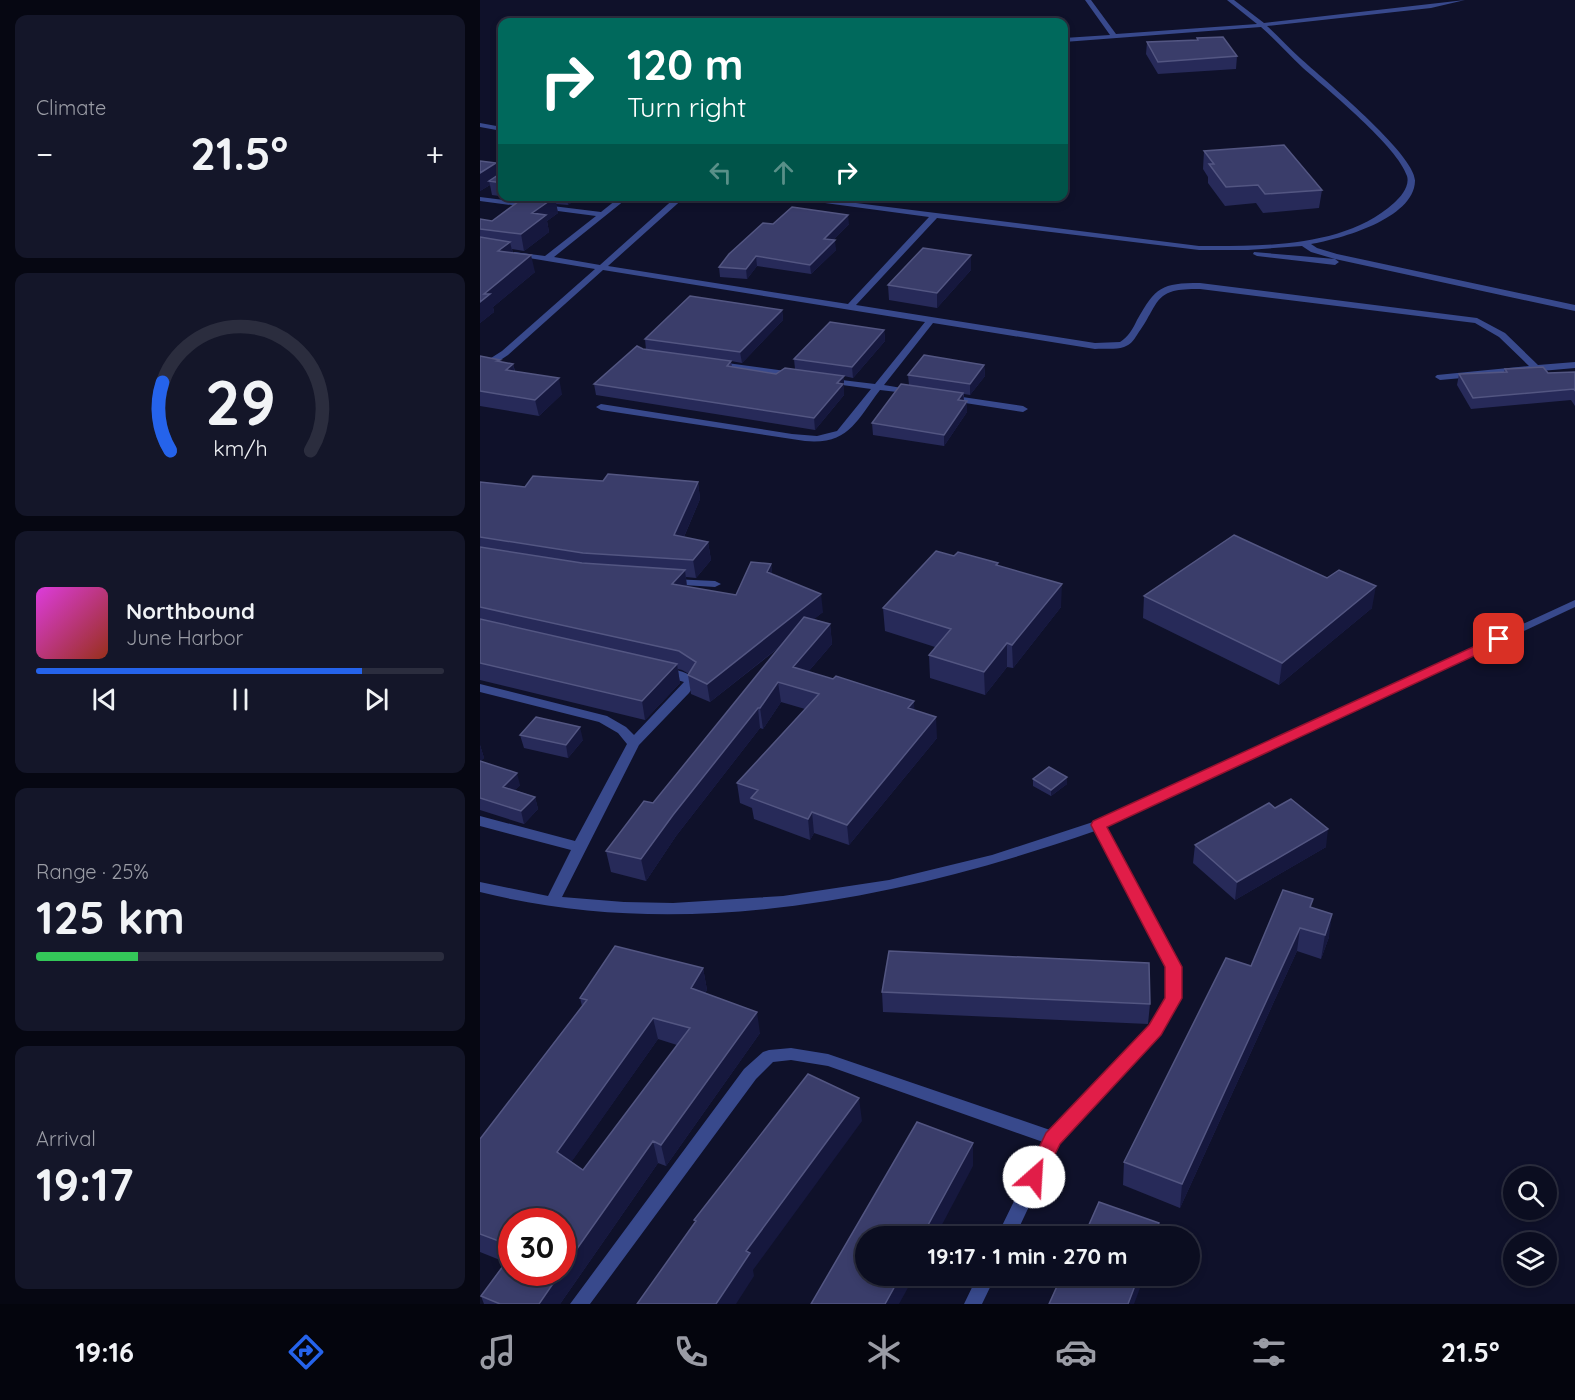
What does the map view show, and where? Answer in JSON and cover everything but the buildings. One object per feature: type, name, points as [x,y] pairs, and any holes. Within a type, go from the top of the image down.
[{"type":"street","points":[[1088,0],[1114,36]]},
{"type":"street","points":[[1199,248],[1268,247],[1341,235],[1370,225],[1392,212],[1407,195],[1412,178],[1408,168],[1383,138],[1263,25],[1230,0]]},
{"type":"street","points":[[1068,40],[1263,25],[1431,6],[1462,0]]},
{"type":"street","points":[[480,125],[498,128]]},
{"type":"street","points":[[480,165],[498,167]]},
{"type":"street","points":[[482,196],[498,198]]},
{"type":"street","points":[[514,201],[604,215]]},
{"type":"street","points":[[548,258],[620,201]]},
{"type":"street","points":[[480,362],[493,361],[505,353],[676,201]]},
{"type":"street","points":[[814,201],[1199,248],[1381,266]]},
{"type":"street","points":[[849,308],[934,217]]},
{"type":"street","points":[[1341,235],[1336,244],[1339,249],[1347,255],[1381,266]]},
{"type":"street","points":[[1302,242],[1314,250],[1335,256],[1575,308]]},
{"type":"street","points":[[503,252],[603,266],[930,321],[1109,346],[1128,342],[1157,292],[1174,286],[1200,286],[1477,321],[1494,328],[1511,340],[1534,368]]},
{"type":"street","points":[[601,407],[819,440],[834,438],[842,434],[930,321]]},
{"type":"street","points":[[715,365],[808,377]]},
{"type":"street","points":[[1440,377],[1575,365]]},
{"type":"street","points":[[820,379],[923,393]]},
{"type":"street","points":[[934,395],[1023,409]]},
{"type":"street","points":[[662,581],[715,584]]},
{"type":"street","points":[[480,887],[518,897],[613,909],[737,907],[863,891],[930,877],[1019,853],[1098,825],[1575,603]]},
{"type":"street","points":[[554,901],[579,847],[634,743],[691,681],[682,676],[648,668]]},
{"type":"street","points":[[483,692],[603,719],[622,730],[634,743]]},
{"type":"street","points":[[480,821],[579,847]]},
{"type":"street","points":[[1011,1226],[1053,1138],[1155,1030],[1173,998],[1174,967],[1098,825]]},
{"type":"street","points":[[579,1304],[750,1074],[769,1056],[791,1054],[828,1060],[1053,1138]]},
{"type":"street","points":[[973,1304],[982,1286]]},
{"type":"route","points":[[1034,1177],[1053,1138],[1155,1030],[1173,998],[1174,967],[1098,825],[1499,639]]}]
